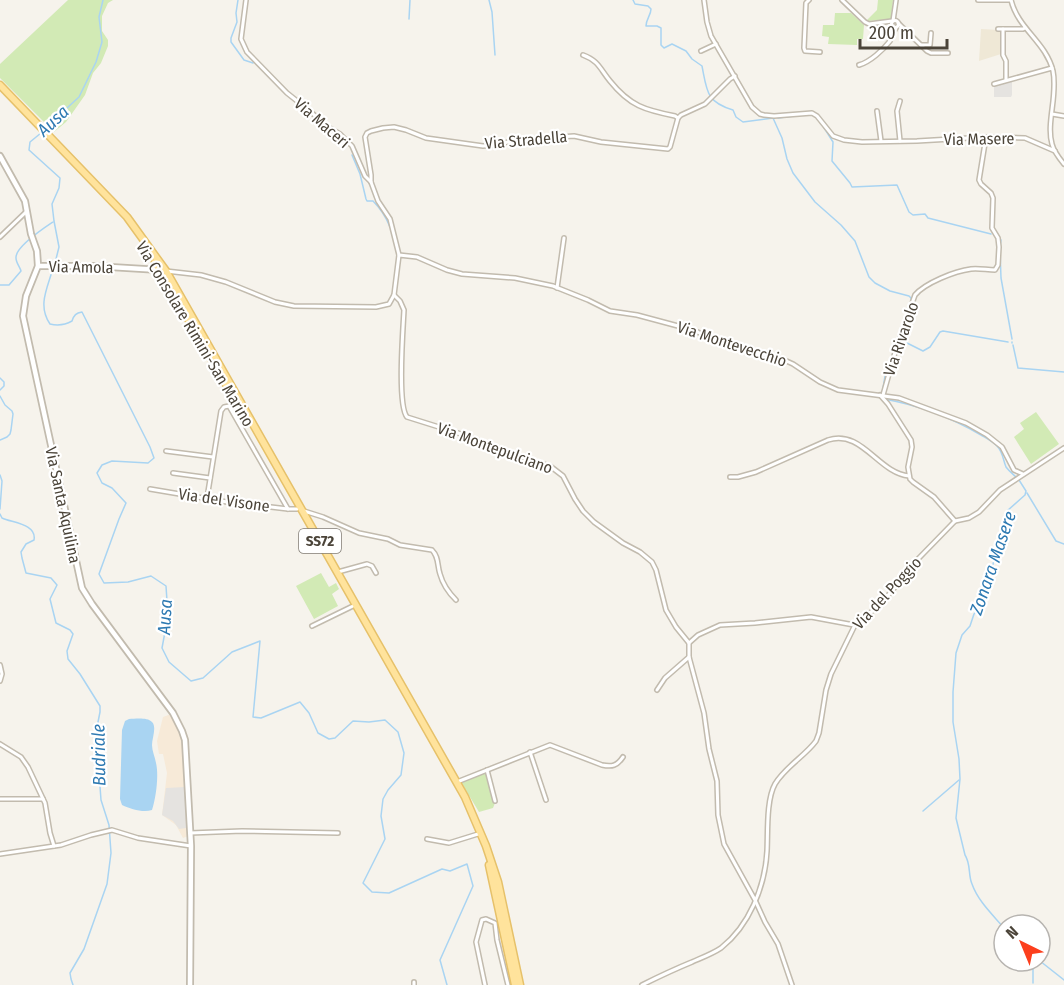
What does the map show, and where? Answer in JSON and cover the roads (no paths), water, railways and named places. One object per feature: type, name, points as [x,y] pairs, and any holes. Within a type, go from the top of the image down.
[{"type":"main road","name":"Via Consolare Rimini-San Marino","points":[[0,85],[38,127]]},
{"type":"main road","name":"Via Consolare Rimini-San Marino","points":[[0,90],[127,217],[163,270],[462,799],[489,866],[515,985]]},
{"type":"main road","name":"Via Consolare Rimini-San Marino","points":[[300,510],[458,782],[478,825],[498,882],[520,985]]},
{"type":"street","name":"Via Maceri","points":[[246,0],[241,39],[247,52],[287,93],[352,146],[378,201],[390,219],[399,255]]},
{"type":"street","name":"Via Masere","points":[[704,0],[711,36],[747,100],[760,114],[774,116],[812,113],[839,140],[862,142],[986,137],[1025,138],[1055,152]]},
{"type":"street","points":[[809,0],[806,3],[804,48],[808,52],[820,52]]},
{"type":"street","points":[[842,0],[865,22],[903,27],[931,53],[948,53]]},
{"type":"street","points":[[859,65],[872,58],[890,40],[896,0]]},
{"type":"street","points":[[978,0],[1011,0],[1015,13],[1049,58],[1054,77],[1051,141],[1055,152],[1064,164]]},
{"type":"street","points":[[1006,81],[1006,61],[1002,55],[1001,29],[1023,30],[1025,28]]},
{"type":"street","points":[[921,45],[930,45],[931,33]]},
{"type":"street","points":[[701,51],[716,44]]},
{"type":"street","points":[[583,55],[595,61],[618,89],[636,104],[645,109],[678,118],[700,107],[735,76]]},
{"type":"street","points":[[994,84],[1052,68]]},
{"type":"street","points":[[900,101],[897,111],[900,141]]},
{"type":"street","points":[[877,111],[881,141]]},
{"type":"street","points":[[1052,114],[1064,116]]},
{"type":"street","name":"Via Stradella","points":[[370,182],[372,175],[365,136],[371,131],[383,128],[394,127],[426,138],[483,146],[516,140],[574,136],[664,150],[670,147],[678,118]]},
{"type":"street","name":"Via Rivarolo","points":[[881,395],[915,295],[940,280],[966,270],[995,270],[998,265],[998,238],[992,228],[993,198],[979,180],[986,137]]},
{"type":"street","points":[[0,156],[25,201],[38,266]]},
{"type":"street","points":[[0,237],[28,211]]},
{"type":"street","points":[[558,288],[564,238]]},
{"type":"street","points":[[163,270],[201,275],[226,282],[274,303],[294,306],[376,307],[389,304],[394,295],[399,255]]},
{"type":"street","name":"Via Montevecchio","points":[[399,255],[417,257],[462,274],[515,278],[558,288],[610,311],[638,315],[693,330],[733,348],[793,363],[820,382],[838,390],[899,398],[966,423],[995,440],[1002,447],[1014,470],[1023,474]]},
{"type":"street","name":"Via Amola","points":[[38,266],[163,270]]},
{"type":"street","name":"Via Santa Aquilina","points":[[38,266],[26,296],[23,316],[79,579],[92,604],[173,713],[182,730],[186,745],[191,846],[190,985]]},
{"type":"street","name":"Via Montepulciano","points":[[394,295],[404,310],[402,392],[405,415],[557,470],[563,476],[583,511],[594,522],[652,562],[669,617],[688,643]]},
{"type":"street","points":[[881,395],[911,440],[909,476],[913,482],[934,496],[955,521]]},
{"type":"street","points":[[207,498],[221,411],[224,407],[229,406],[288,509]]},
{"type":"street","points":[[730,477],[756,472],[828,440],[839,438],[854,442],[896,473],[909,476]]},
{"type":"street","name":"Via del Poggio","points":[[642,985],[720,949],[744,922],[764,877],[770,798],[774,785],[816,741],[831,674],[855,625],[881,604],[918,559],[955,521],[969,518],[979,512],[1000,490],[1064,448]]},
{"type":"street","points":[[166,450],[213,457]]},
{"type":"street","points":[[172,473],[210,478]]},
{"type":"street","name":"Via del Visone","points":[[150,489],[300,510]]},
{"type":"street","points":[[300,510],[323,517],[359,533],[432,550],[437,556],[444,586],[456,600]]},
{"type":"street","points":[[338,572],[368,564],[376,573]]},
{"type":"street","points":[[312,626],[353,606]]},
{"type":"street","points":[[792,985],[778,944],[728,853],[720,832],[717,782],[704,713],[689,657],[688,643],[698,635],[720,625],[755,624],[812,617],[855,625]]},
{"type":"street","points":[[657,690],[665,678],[689,657]]},
{"type":"street","points":[[0,665],[2,674],[0,681]]},
{"type":"street","points":[[0,744],[25,761],[43,799],[54,846]]},
{"type":"street","points":[[458,782],[550,745],[602,765],[610,766],[619,763],[623,757]]},
{"type":"street","points":[[530,752],[546,800]]},
{"type":"street","points":[[487,770],[495,801]]},
{"type":"street","points":[[0,799],[43,799]]},
{"type":"street","points":[[0,854],[54,846],[112,830],[138,838],[191,846]]},
{"type":"street","points":[[190,832],[338,833]]},
{"type":"street","points":[[427,839],[449,843],[478,834]]},
{"type":"street","points":[[485,985],[476,942],[482,920],[486,919],[495,923],[508,985]]},
{"type":"water","points":[[147,719],[154,727],[152,750],[157,768],[157,780],[152,810],[148,811],[122,805],[120,799],[122,730],[125,721]]},
{"type":"waterway","name":"Ausa","points":[[44,129],[79,97],[96,62],[102,42],[99,17],[103,0]]},
{"type":"waterway","points":[[238,0],[237,22],[231,42],[244,60],[253,63]]},
{"type":"waterway","name":"Zonara Masere","points":[[409,19],[410,0]]},
{"type":"waterway","name":"Zonara Masere","points":[[489,0],[495,55]]},
{"type":"waterway","name":"Zonara Masere","points":[[633,0],[635,4],[648,6],[651,9],[646,26],[661,28],[661,45],[664,48],[672,44],[686,51],[702,66],[709,94],[717,103],[733,110],[736,117],[743,122],[773,118],[793,173],[815,202],[855,241],[869,277],[890,291],[911,298],[885,376],[882,394]]},
{"type":"waterway","points":[[778,118],[802,115]]},
{"type":"waterway","points":[[823,126],[833,142],[832,161],[852,187],[897,185],[909,212],[913,215],[925,214],[928,218],[991,234]]},
{"type":"waterway","name":"Ausa","points":[[41,133],[30,142],[29,150],[60,178],[59,188],[52,204],[59,247],[55,263]]},
{"type":"waterway","points":[[352,155],[367,201],[373,201],[376,204],[390,227]]},
{"type":"waterway","name":"Budriale","points":[[0,285],[9,285],[21,271],[16,258],[20,249],[53,222]]},
{"type":"waterway","points":[[1000,246],[1001,240]]},
{"type":"waterway","points":[[1000,250],[1001,278],[1012,339]]},
{"type":"waterway","name":"Ausa","points":[[53,268],[45,296],[46,317],[50,324],[61,325],[72,321],[78,313],[82,312],[154,458],[148,463],[112,461],[102,465],[97,473],[102,483],[112,488],[126,503],[99,574],[104,583],[128,582],[151,576],[166,586],[168,616],[162,648],[169,662],[191,681],[203,678],[232,652],[260,641],[253,717],[261,718],[300,702],[309,713],[318,733],[329,739],[335,738],[353,721],[385,720],[398,732],[404,753],[401,775],[383,799],[381,816],[385,839],[363,883],[372,892],[389,893],[442,869],[450,871],[467,864],[473,886],[440,960],[447,985]]},
{"type":"waterway","points":[[903,341],[923,351],[930,347],[943,331],[1008,342]]},
{"type":"waterway","points":[[1013,345],[1018,368],[1064,372]]},
{"type":"waterway","name":"Budriale","points":[[0,378],[4,382],[0,390]]},
{"type":"waterway","name":"Budriale","points":[[0,396],[13,414],[10,434],[0,440]]},
{"type":"waterway","name":"Zonara Masere","points":[[884,399],[934,413],[987,438],[999,448],[1006,467],[1016,477]]},
{"type":"waterway","name":"Budriale","points":[[0,475],[2,481],[0,509]]},
{"type":"waterway","name":"Zonara Masere","points":[[992,914],[978,896],[971,881],[956,818],[960,779],[953,722],[953,692],[956,653],[962,635],[970,626],[974,614],[982,606],[1007,511],[1025,495],[1026,491],[1019,480]]},
{"type":"waterway","name":"Zonara Masere","points":[[1027,493],[1056,541],[1064,544]]},
{"type":"waterway","name":"Budriale","points":[[0,514],[2,518],[28,527],[32,531],[34,540],[26,544],[21,552],[26,573],[51,578],[57,585],[50,599],[56,623],[73,634],[67,651],[68,659],[100,706],[96,732],[101,800],[109,825],[111,853],[107,884],[84,949],[70,973],[73,985]]},
{"type":"waterway","name":"Zonara Masere","points":[[923,811],[959,780]]},
{"type":"waterway","name":"Zonara Masere","points":[[1052,970],[1064,980]]},
{"type":"waterway","name":"Zonara Masere","points":[[1033,973],[1033,983]]}]
